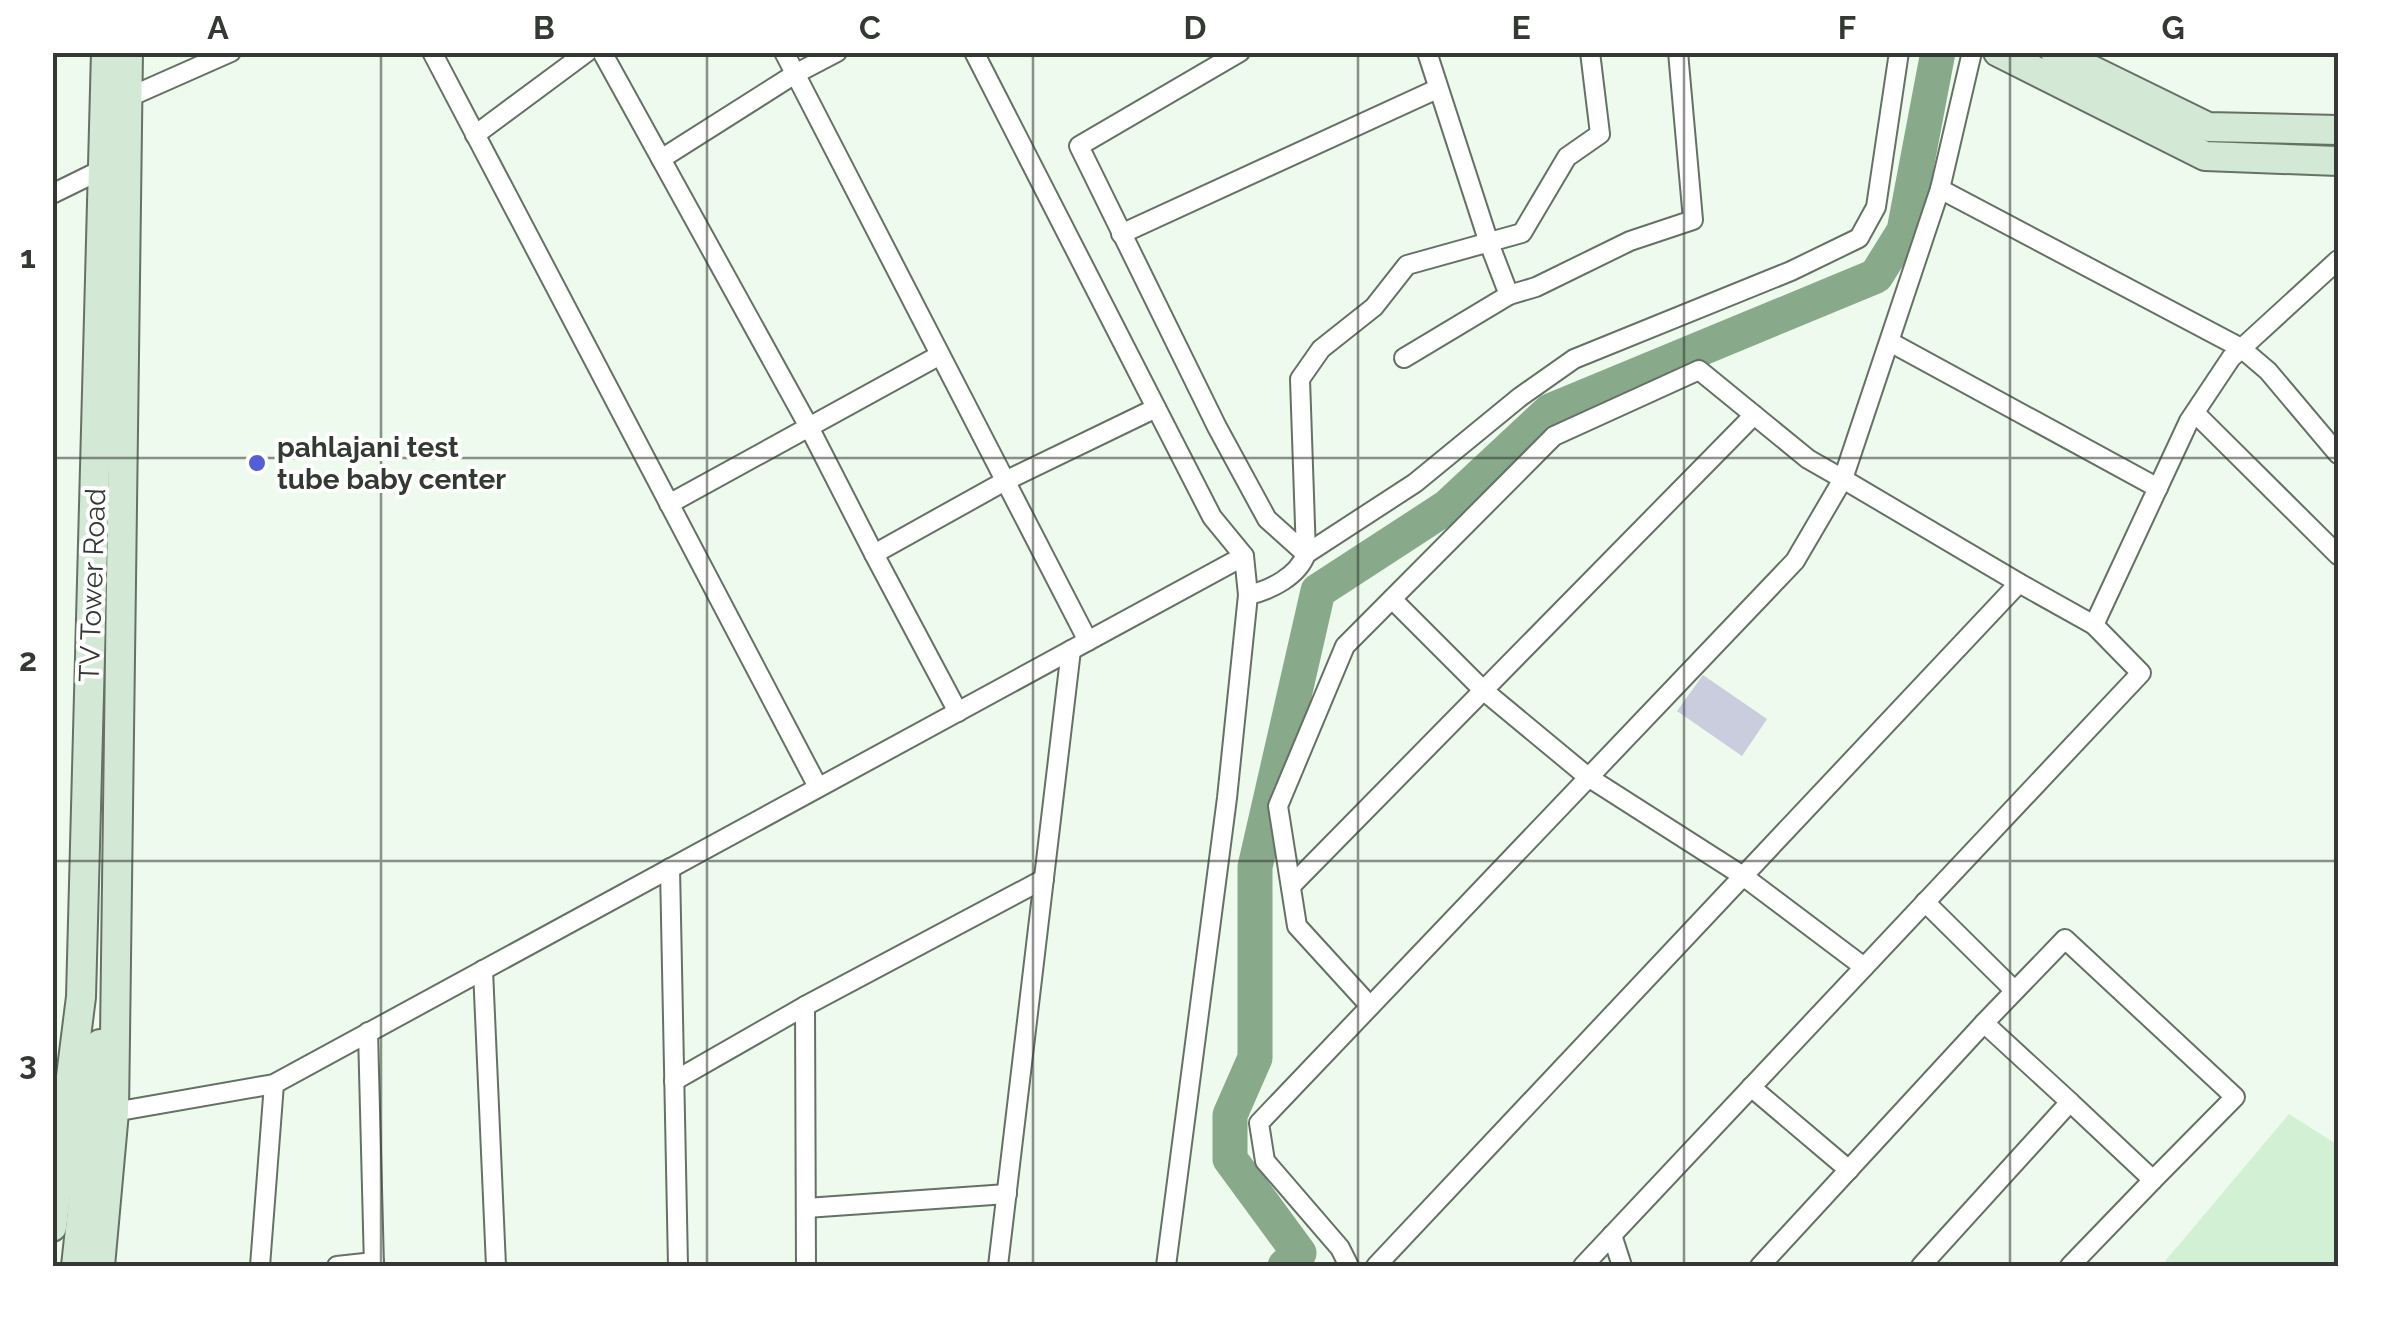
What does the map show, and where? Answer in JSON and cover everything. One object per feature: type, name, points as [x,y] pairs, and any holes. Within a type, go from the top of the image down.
[{"type":"main road","name":"TV Tower Road","points":[[52,1227],[61,1117],[82,997],[106,52]]},
{"type":"main road","name":"TV Tower Road","points":[[100,1266],[114,1112],[128,52]]},
{"type":"main road","points":[[1998,52],[2206,156],[2338,160]]},
{"type":"main road","points":[[2055,52],[2208,127],[2338,130]]},
{"type":"main road","points":[[82,997],[98,1052]]},
{"type":"main road","points":[[76,1266],[98,1052],[116,999]]},
{"type":"street","points":[[127,98],[231,52]]},
{"type":"street","points":[[432,52],[818,787]]},
{"type":"street","points":[[475,134],[588,52]]},
{"type":"street","points":[[602,52],[809,427],[958,712]]},
{"type":"street","points":[[784,52],[1005,482],[1080,645],[1044,879],[998,1266]]},
{"type":"street","points":[[661,159],[795,74],[837,52]]},
{"type":"street","points":[[974,52],[1212,517],[1244,556],[1248,595],[1227,798],[1166,1266]]},
{"type":"street","points":[[1240,52],[1079,146],[1267,519],[1306,554]]},
{"type":"street","points":[[1427,52],[1510,295]]},
{"type":"street","points":[[1248,595],[1262,592],[1300,569],[1306,554],[1300,379],[1321,349],[1374,306],[1407,265],[1522,233],[1567,157],[1600,134],[1590,52]]},
{"type":"street","points":[[1404,358],[1510,295],[1536,287],[1630,241],[1693,220],[1678,52]]},
{"type":"street","points":[[1306,554],[1415,483],[1520,397],[1574,359],[1791,271],[1859,238],[1876,207],[1898,52]]},
{"type":"street","points":[[1348,1266],[1340,1248],[1265,1161],[1259,1123],[1795,561],[1843,479],[1940,189],[1972,52]]},
{"type":"street","points":[[1121,234],[1437,89]]},
{"type":"street","points":[[52,194],[103,169]]},
{"type":"street","points":[[1940,189],[2241,348],[2268,371],[2338,454]]},
{"type":"street","points":[[2094,625],[2195,412],[2241,348],[2338,260]]},
{"type":"street","points":[[1890,342],[2158,488]]},
{"type":"street","points":[[669,504],[940,355]]},
{"type":"street","points":[[1370,1006],[1297,926],[1278,806],[1344,646],[1554,436],[1699,370],[1808,459],[2094,625],[2141,672],[1583,1266]]},
{"type":"street","points":[[874,554],[1005,482],[1156,408]]},
{"type":"street","points":[[2195,412],[2338,556]]},
{"type":"street","points":[[1291,886],[1754,415]]},
{"type":"street","points":[[114,1112],[274,1084],[1244,556]]},
{"type":"street","points":[[1376,1266],[2019,583]]},
{"type":"street","points":[[1392,599],[1483,690],[1588,778],[1744,876],[1864,966]]},
{"type":"street","points":[[670,868],[678,1266]]},
{"type":"street","points":[[674,1081],[804,1006],[1044,879]]},
{"type":"street","points":[[1924,902],[2014,990]]},
{"type":"street","points":[[1760,1266],[2065,939],[2235,1097],[2070,1266]]},
{"type":"street","points":[[483,970],[496,1266]]},
{"type":"street","points":[[804,1006],[806,1266]]},
{"type":"street","points":[[1984,1023],[2153,1180]]},
{"type":"street","points":[[337,1266],[374,1264],[368,1032]]},
{"type":"street","points":[[260,1266],[274,1084]]},
{"type":"street","points":[[1751,1087],[1849,1170]]},
{"type":"street","points":[[1921,1266],[2070,1102]]},
{"type":"street","points":[[806,1208],[1007,1194]]},
{"type":"street","points":[[1612,1235],[1622,1266]]},
{"type":"green space","points":[[2289,1114],[2338,1145],[2338,1266],[2161,1266]]},
{"type":"building","points":[[1703,675],[1767,719],[1742,756],[1677,711]]},
{"type":"waterway","points":[[1285,1266],[1299,1253],[1230,1159],[1230,1115],[1255,1058],[1255,867],[1318,591],[1447,507],[1550,411],[1876,276],[1904,231],[1938,52]]},
{"type":"place","name":"pahlajani test tube baby center","points":[[257,463]]}]
